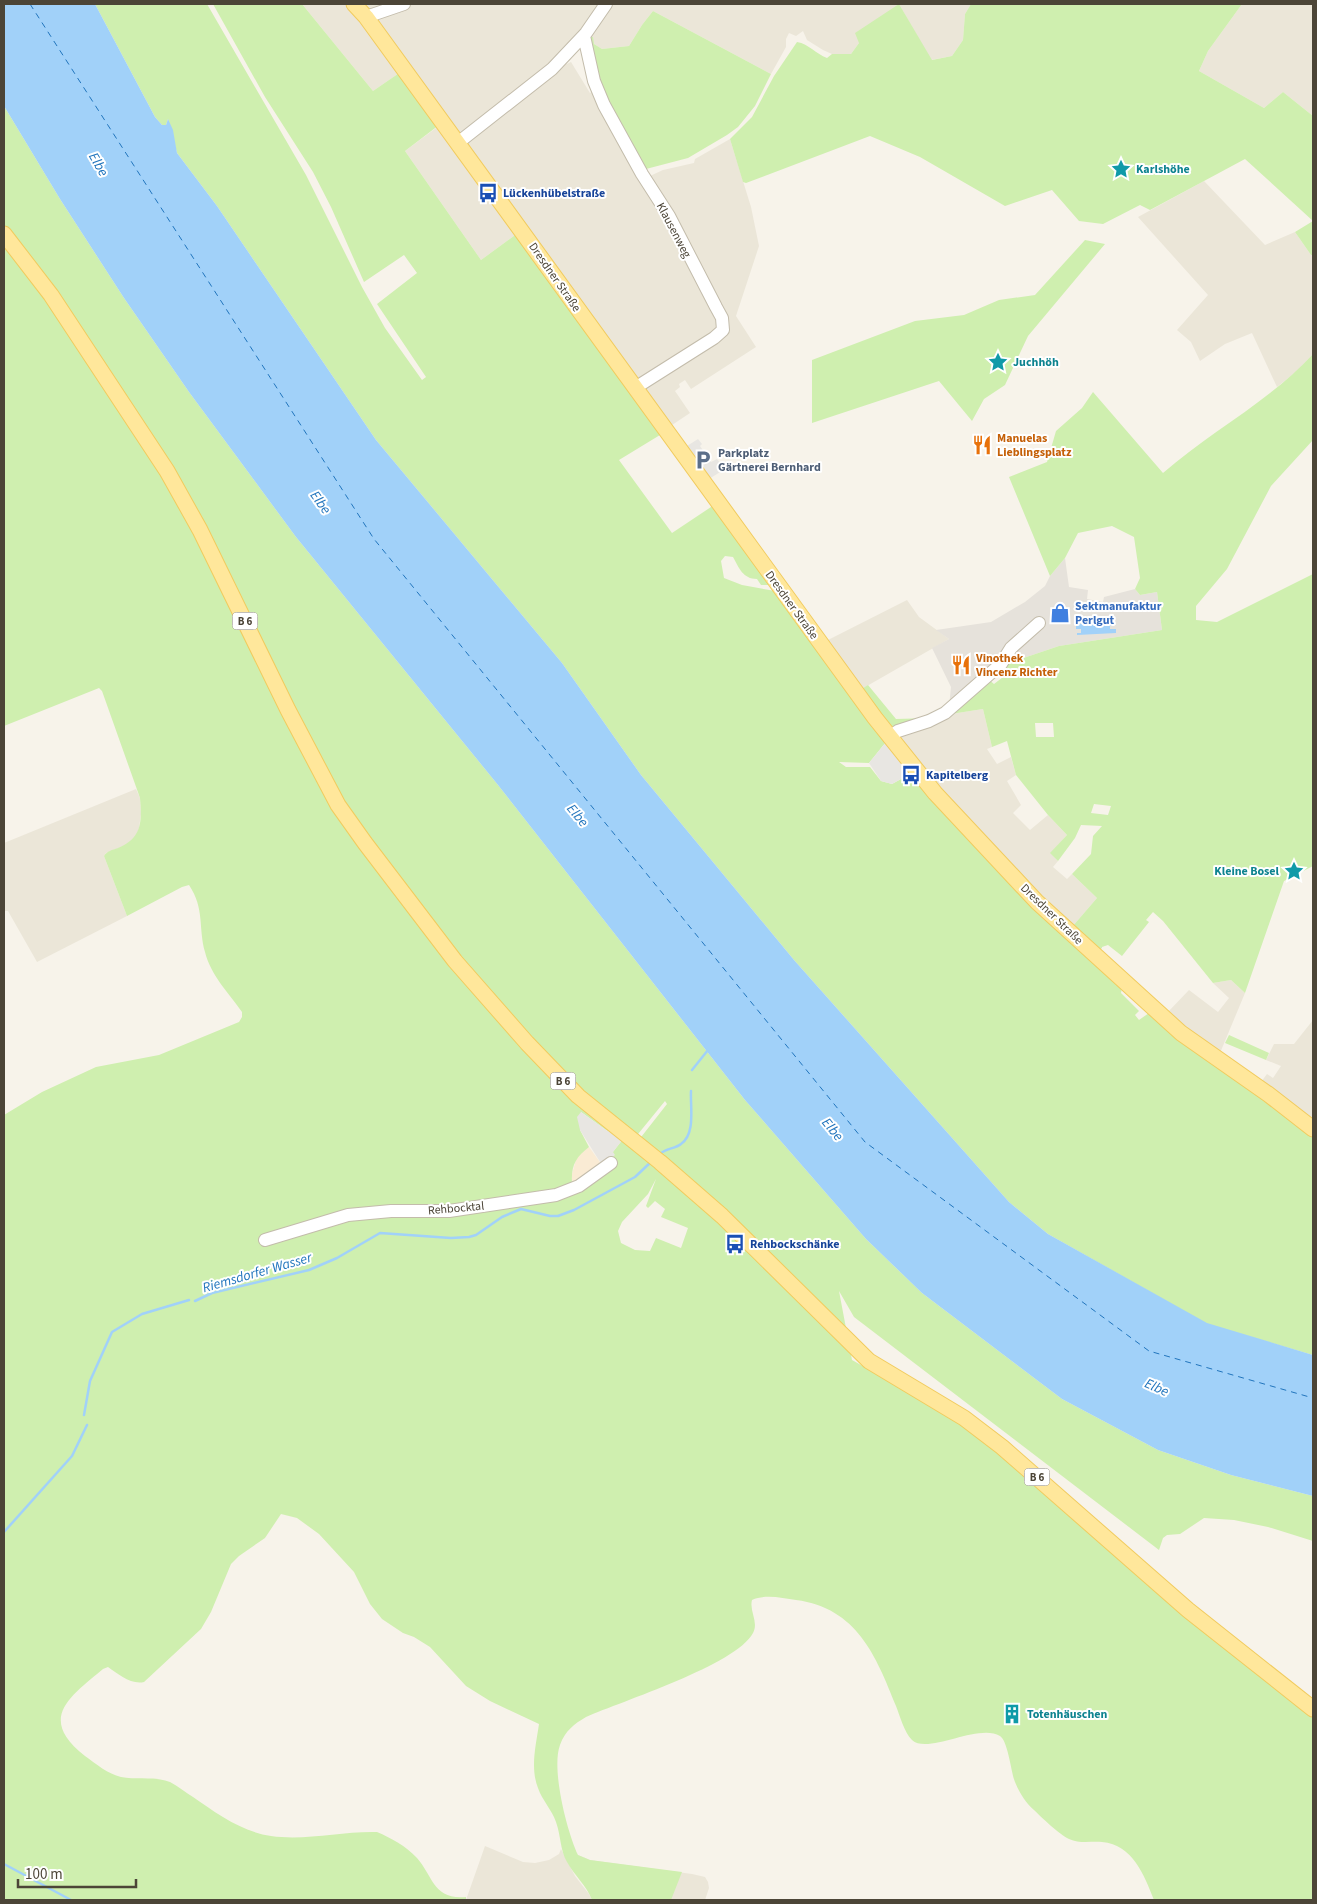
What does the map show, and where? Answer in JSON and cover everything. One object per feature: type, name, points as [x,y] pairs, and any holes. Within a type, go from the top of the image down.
[{"type":"main road","name":"Dresdner Straße","points":[[354,4],[366,16],[459,142],[634,388],[889,737],[947,806],[1037,902],[1181,1033],[1268,1094],[1313,1129]]},
{"type":"main road","name":"B 6","points":[[4,234],[51,295],[167,471],[200,530],[288,710],[334,797],[365,843],[455,961],[548,1066],[578,1096],[660,1162],[722,1216],[869,1361],[964,1418],[1002,1446],[1188,1610],[1313,1709]]},
{"type":"street","points":[[366,16],[404,4]]},
{"type":"street","points":[[459,142],[552,69],[586,33],[606,4]]},
{"type":"street","name":"Klausenweg","points":[[586,33],[584,36],[594,81],[604,105],[642,174],[668,216],[724,325],[724,330],[714,338],[634,388]]},
{"type":"street","points":[[889,737],[898,731],[929,721],[945,713],[1001,664],[1011,648],[1039,623]]},
{"type":"street","name":"Rehbocktal","points":[[265,1240],[356,1213],[449,1211],[556,1195],[579,1186],[611,1163]]},
{"type":"shaded area","points":[[302,4],[601,4],[564,55],[460,133],[405,69],[373,91]]},
{"type":"shaded area","points":[[612,4],[899,4],[859,43],[851,54],[832,54],[823,50],[807,40],[803,31],[796,36],[789,33],[786,39],[786,47],[771,74],[653,11],[629,46],[602,49],[594,44],[589,37],[593,28]]},
{"type":"shaded area","points":[[899,4],[971,4],[965,14],[963,40],[952,56],[931,60]]},
{"type":"shaded area","points":[[1242,4],[1313,4],[1313,116],[1283,92],[1264,108],[1199,71],[1208,51]]},
{"type":"shaded area","points":[[571,62],[590,93],[595,90],[727,322],[728,316],[723,313],[650,176],[663,170],[694,163],[695,159],[730,139],[751,207],[759,246],[736,316],[756,347],[691,389],[685,380],[679,384],[680,387],[675,391],[690,413],[669,427],[549,265],[529,229],[466,142],[562,66]]},
{"type":"shaded area","points":[[440,125],[518,233],[481,260],[405,151]]},
{"type":"shaded area","points":[[1204,181],[1265,245],[1295,232],[1311,255],[1313,255],[1313,354],[1297,371],[1277,387],[1252,333],[1225,344],[1200,361],[1191,342],[1177,330],[1208,295],[1138,217]]},
{"type":"shaded area","name":"Parkplatz Gärtnerei Bernhard","points":[[698,439],[702,444],[700,446],[711,462],[717,459],[725,469],[709,479],[687,446]]},
{"type":"shaded area","points":[[1065,558],[1069,587],[1088,590],[1087,599],[1103,602],[1104,597],[1135,589],[1140,595],[1157,592],[1162,630],[1059,646],[1006,664],[949,707],[951,687],[932,648],[949,639],[936,630],[991,622],[1025,602],[1045,586],[1050,576]]},
{"type":"shaded area","points":[[907,600],[919,617],[949,639],[860,690],[826,641]]},
{"type":"shaded area","points":[[983,709],[992,747],[987,749],[997,764],[1011,757],[1016,775],[1007,781],[1021,805],[1013,813],[1030,830],[1048,815],[1067,835],[1051,853],[1058,861],[1053,867],[1067,879],[1072,874],[1097,898],[1072,927],[990,845],[899,740],[901,735],[951,714]]},
{"type":"shaded area","points":[[886,742],[910,774],[892,784],[881,781],[869,763]]},
{"type":"shaded area","points":[[136,789],[140,798],[141,814],[136,837],[129,844],[106,853],[104,856],[127,916],[37,962],[8,911],[4,911],[4,843]]},
{"type":"shaded area","points":[[1231,980],[1245,993],[1220,1053],[1167,1013],[1189,990],[1218,1012],[1229,998],[1213,983]]},
{"type":"shaded area","points":[[1313,1020],[1313,1122],[1261,1082],[1267,1074],[1273,1078],[1281,1066],[1266,1060],[1274,1044],[1294,1044]]},
{"type":"shaded area","points":[[581,1112],[606,1130],[623,1139],[613,1152],[615,1155],[602,1165],[580,1130],[577,1117]]},
{"type":"shaded area","points":[[589,1147],[602,1165],[572,1183],[572,1174],[577,1156]]},
{"type":"shaded area","points":[[485,1846],[523,1862],[535,1863],[549,1860],[559,1854],[561,1849],[575,1876],[592,1900],[466,1900]]},
{"type":"shaded area","points":[[578,1855],[590,1860],[705,1877],[709,1888],[705,1900],[596,1900]]},
{"type":"green space","points":[[95,4],[207,4],[306,175],[362,287],[385,328],[422,380],[426,377],[377,304],[417,273],[404,255],[364,282],[331,207],[313,172],[265,97],[213,4],[302,4],[373,91],[405,69],[443,122],[405,151],[481,260],[518,233],[567,306],[660,435],[619,460],[672,533],[714,505],[770,585],[761,585],[757,579],[752,579],[745,575],[733,557],[725,556],[721,561],[724,578],[742,585],[775,591],[886,742],[869,763],[839,762],[846,767],[870,767],[881,781],[892,784],[910,774],[1122,988],[1121,993],[1139,1011],[1135,1015],[1139,1020],[1149,1013],[1313,1137],[1313,1355],[1207,1324],[1048,1234],[1009,1202],[794,960],[641,775],[562,663],[376,440],[217,206],[177,153],[168,119],[166,125],[162,125],[155,117]]},
{"type":"green space","points":[[899,4],[932,60],[952,56],[963,40],[965,14],[971,4],[1242,4],[1208,51],[1199,71],[1264,108],[1283,92],[1313,116],[1313,221],[1245,159],[1150,210],[1140,205],[1103,224],[1079,221],[1052,190],[1005,206],[920,157],[870,136],[746,183],[743,182],[730,139],[752,117],[774,76],[797,42],[827,58],[832,54],[851,54],[859,43],[855,33]]},
{"type":"green space","points":[[653,11],[771,74],[755,106],[738,127],[688,158],[646,169],[595,76],[589,37],[593,37],[594,44],[602,49],[629,46]]},
{"type":"green space","points":[[4,106],[60,199],[124,298],[189,392],[296,537],[498,785],[745,1100],[866,1239],[922,1293],[1062,1399],[1158,1450],[1231,1475],[1313,1496],[1313,1541],[1268,1527],[1234,1520],[1204,1518],[1180,1534],[1167,1535],[1163,1538],[1159,1550],[854,1317],[839,1291],[852,1360],[950,1415],[1026,1473],[1136,1569],[1242,1643],[1313,1700],[1313,1900],[1154,1900],[1136,1863],[1122,1849],[1113,1844],[1102,1842],[1073,1841],[1056,1830],[1031,1807],[1017,1786],[1005,1744],[1000,1736],[991,1733],[979,1733],[929,1744],[919,1744],[912,1740],[904,1728],[881,1669],[861,1637],[849,1624],[835,1613],[817,1605],[796,1600],[768,1597],[752,1600],[755,1629],[742,1645],[725,1657],[677,1681],[586,1717],[574,1725],[564,1736],[560,1745],[557,1769],[565,1816],[578,1855],[590,1860],[682,1872],[671,1900],[592,1900],[565,1857],[556,1822],[540,1792],[536,1780],[534,1756],[539,1724],[490,1701],[466,1686],[430,1647],[414,1637],[403,1633],[382,1619],[370,1604],[354,1572],[319,1534],[297,1518],[281,1514],[265,1538],[231,1564],[211,1612],[201,1629],[144,1682],[134,1682],[120,1676],[108,1667],[103,1669],[79,1690],[63,1710],[61,1720],[63,1731],[71,1743],[85,1756],[116,1776],[158,1779],[170,1782],[220,1815],[260,1834],[284,1837],[311,1837],[377,1832],[398,1843],[413,1854],[440,1891],[455,1897],[466,1897],[466,1900],[4,1900],[4,1115],[42,1092],[96,1067],[159,1055],[239,1022],[242,1012],[211,969],[203,943],[197,902],[189,885],[127,916],[104,856],[108,852],[126,844],[136,834],[141,815],[140,798],[102,691],[99,688],[4,726]],"holes":[[[665,1101],[667,1104],[638,1141],[634,1139]],[[581,1112],[606,1130],[623,1139],[612,1153],[614,1155],[572,1183],[572,1171],[575,1162],[589,1147],[580,1130]],[[656,1179],[646,1206],[648,1208],[655,1201],[665,1209],[661,1217],[688,1228],[681,1248],[656,1238],[650,1251],[635,1250],[621,1243],[618,1231],[622,1222],[648,1194]]]},
{"type":"green space","points":[[1313,221],[1313,255],[1311,255],[1295,232]]},
{"type":"green space","points":[[1085,240],[1105,244],[1028,336],[1005,385],[984,399],[972,421],[939,381],[812,423],[812,360],[915,321],[964,315],[999,300],[1035,295]]},
{"type":"green space","points":[[1313,354],[1313,440],[1271,486],[1227,569],[1196,606],[1196,620],[1217,622],[1313,574],[1313,866],[1284,881],[1245,993],[1231,980],[1213,983],[1163,921],[1153,912],[1146,920],[1149,922],[1122,956],[1108,945],[1098,951],[1072,927],[1097,898],[1072,874],[1091,854],[1093,836],[1102,826],[1081,825],[1075,838],[1058,861],[1050,853],[1067,835],[1048,815],[1016,775],[1007,741],[992,747],[983,709],[951,714],[987,678],[994,684],[1007,674],[1006,664],[1059,646],[1162,630],[1157,592],[1140,595],[1135,589],[1140,578],[1134,537],[1112,526],[1078,533],[1065,558],[1050,576],[1009,477],[1047,462],[1056,431],[1082,408],[1093,392],[1163,473],[1278,387]],"holes":[[[1035,723],[1053,723],[1054,737],[1036,737]],[[1094,804],[1111,806],[1108,815],[1091,813]]]},
{"type":"green space","points":[[868,685],[896,719],[930,718],[902,726],[888,727],[860,690]]},
{"type":"green space","points":[[1229,1035],[1269,1053],[1266,1060],[1225,1043]]},
{"type":"water","name":"Elbe","points":[[4,4],[95,4],[155,117],[162,125],[166,125],[168,119],[173,130],[177,153],[217,206],[376,440],[562,663],[641,775],[794,960],[1009,1202],[1048,1234],[1207,1323],[1313,1355],[1313,1496],[1231,1475],[1158,1450],[1062,1399],[922,1293],[866,1239],[745,1100],[498,785],[296,537],[189,392],[124,298],[60,199],[4,106]]},
{"type":"water","points":[[1101,617],[1113,619],[1114,625],[1110,626],[1110,629],[1116,629],[1116,633],[1077,635],[1077,633],[1081,633],[1081,629],[1076,629],[1076,626],[1088,620]]},
{"type":"waterway","points":[[692,1070],[708,1050]]},
{"type":"waterway","name":"Riemsdorfer Wasser","points":[[660,1154],[681,1144],[689,1134],[691,1091]]},
{"type":"waterway","name":"Riemsdorfer Wasser","points":[[195,1301],[212,1293],[309,1270],[337,1258],[380,1233],[451,1238],[469,1237],[476,1235],[502,1217],[521,1209],[558,1216],[574,1210],[635,1177],[652,1161]]},
{"type":"waterway","name":"Riemsdorfer Wasser","points":[[84,1415],[90,1381],[112,1332],[142,1314],[189,1300]]},
{"type":"waterway","name":"Riemsdorfer Wasser","points":[[4,1532],[72,1456],[87,1425]]},
{"type":"waterway","name":"Riemsdorfer Wasser","points":[[4,1864],[71,1900]]},
{"type":"ferry route","points":[[30,4],[374,539],[865,1142],[1149,1351],[1313,1398]]},
{"type":"place","name":"Karlshöhe","points":[[1121,169]]},
{"type":"place","name":"Lückenhübelstraße","points":[[488,193]]},
{"type":"place","name":"Juchhöh","points":[[998,362]]},
{"type":"place","name":"Manuelas Lieblingsplatz","points":[[982,445]]},
{"type":"place","name":"Parkplatz Gärtnerei Bernhard","points":[[703,460]]},
{"type":"place","name":"Sektmanufaktur Perlgut","points":[[1060,613]]},
{"type":"place","name":"Vinothek Vincenz Richter","points":[[961,665]]},
{"type":"place","name":"Kapitelberg","points":[[911,775]]},
{"type":"place","name":"Kleine Bosel","points":[[1294,871]]},
{"type":"place","name":"Rehbockschänke","points":[[735,1244]]},
{"type":"place","name":"Totenhäuschen","points":[[1012,1714]]}]
